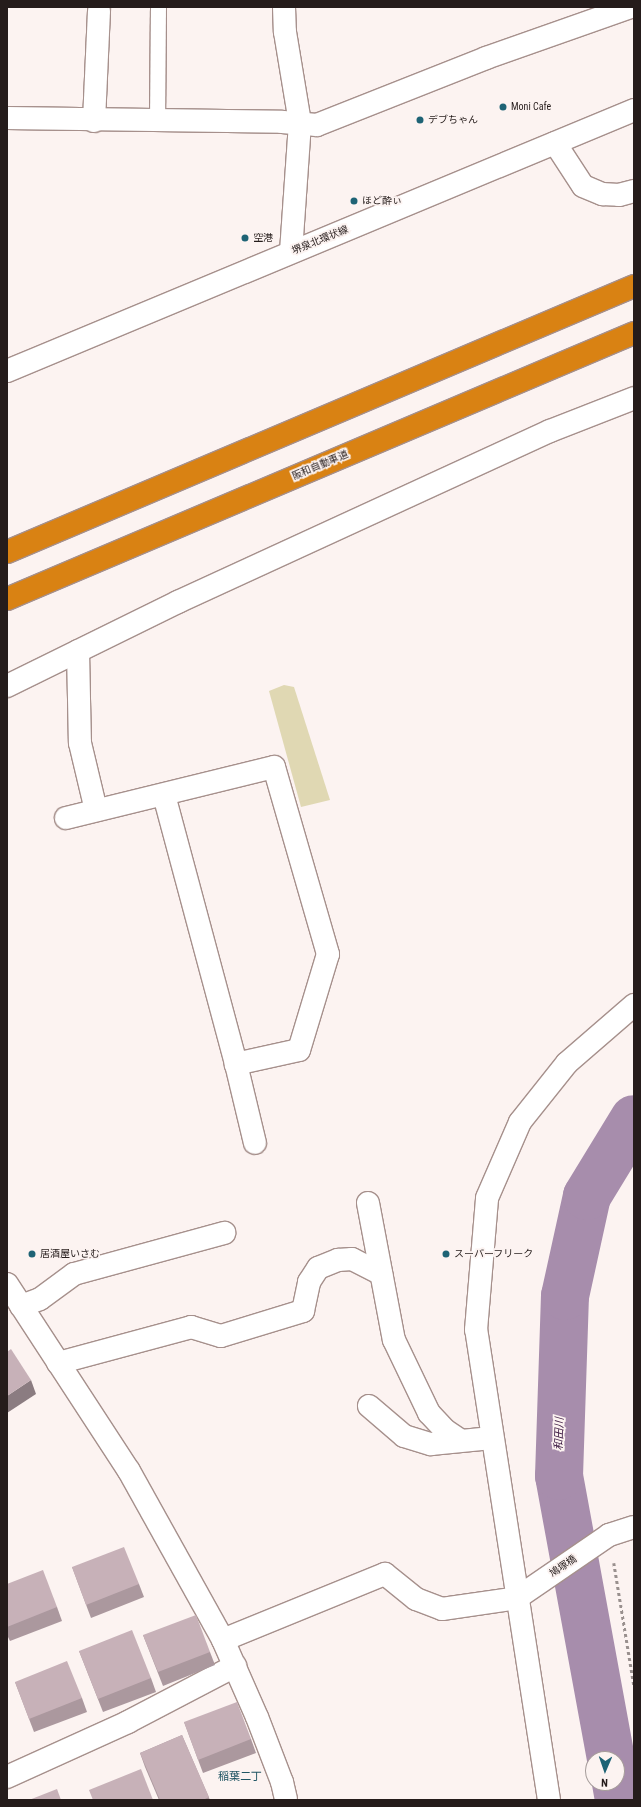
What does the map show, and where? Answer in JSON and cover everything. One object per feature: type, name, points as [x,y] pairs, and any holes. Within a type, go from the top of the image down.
[{"type":"highway","points":[[7,552],[634,286]]},
{"type":"highway","name":"阪和自動車道","points":[[7,599],[634,333]]},
{"type":"street","points":[[284,7],[285,32],[300,123],[291,252]]},
{"type":"street","points":[[7,118],[94,121],[300,123],[317,125],[486,58],[631,7]]},
{"type":"street","points":[[94,121],[98,11]]},
{"type":"street","name":"堺泉北環状線","points":[[7,371],[634,110]]},
{"type":"street","points":[[555,143],[583,186],[602,194],[619,196],[634,191]]},
{"type":"street","points":[[7,686],[178,602],[543,434],[634,398]]},
{"type":"street","points":[[78,651],[80,743],[96,810]]},
{"type":"street","points":[[66,818],[274,767],[328,954],[299,1050],[236,1064]]},
{"type":"street","points":[[164,795],[236,1064],[255,1143]]},
{"type":"street","points":[[549,1800],[476,1330],[487,1198],[520,1122],[567,1063],[634,1004]]},
{"type":"street","points":[[368,1203],[394,1340],[416,1389],[429,1413],[445,1430],[460,1440]]},
{"type":"street","points":[[21,1306],[40,1299],[74,1274],[224,1232]]},
{"type":"street","points":[[58,1363],[191,1327],[222,1336],[303,1311],[308,1282],[318,1268],[338,1260],[352,1259],[382,1274]]},
{"type":"street","points":[[7,1284],[129,1471],[223,1640],[282,1782],[286,1800]]},
{"type":"street","points":[[369,1406],[404,1436],[431,1444],[492,1438]]},
{"type":"street","name":"鳩塚橋","points":[[517,1598],[609,1535],[634,1528]]},
{"type":"street","points":[[223,1640],[385,1574],[416,1599],[442,1609],[517,1598]]},
{"type":"street","points":[[7,1777],[128,1722],[235,1666]]},
{"type":"lane","points":[[157,121],[158,7]]},
{"type":"path","points":[[609,1535],[634,1685]]},
{"type":"shaded area","points":[[284,685],[294,687],[330,800],[301,807],[269,691]]},
{"type":"building","points":[[11,1349],[31,1380],[7,1396],[7,1352]]},
{"type":"building","points":[[124,1547],[139,1584],[86,1605],[72,1567]]},
{"type":"building","points":[[43,1570],[57,1607],[7,1627],[7,1584]]},
{"type":"building","points":[[196,1615],[210,1652],[158,1672],[143,1635]]},
{"type":"building","points":[[132,1630],[151,1678],[98,1699],[79,1651]]},
{"type":"building","points":[[67,1661],[82,1698],[29,1719],[15,1682]]},
{"type":"building","points":[[237,1702],[251,1739],[198,1760],[184,1722]]},
{"type":"building","points":[[182,1735],[209,1797],[203,1800],[160,1800],[140,1753]]},
{"type":"building","points":[[141,1769],[153,1800],[93,1800],[89,1790]]},
{"type":"building","points":[[57,1789],[61,1800],[29,1800]]},
{"type":"waterway","name":"和田川","points":[[610,1751],[559,1476],[565,1296],[587,1196],[634,1119]]},
{"type":"waterway","name":"和田川","points":[[617,1791],[619,1800]]},
{"type":"place","name":"Moni Cafe","points":[[503,107]]},
{"type":"place","name":"デブちゃん","points":[[420,120]]},
{"type":"place","name":"ほど酔ぃ","points":[[354,201]]},
{"type":"place","name":"空港","points":[[245,238]]},
{"type":"place","name":"居酒屋いさむ","points":[[32,1254]]},
{"type":"place","name":"スーパーフリーク","points":[[446,1254]]},
{"type":"district","name":"稲葉二丁","points":[[240,1777]]}]
